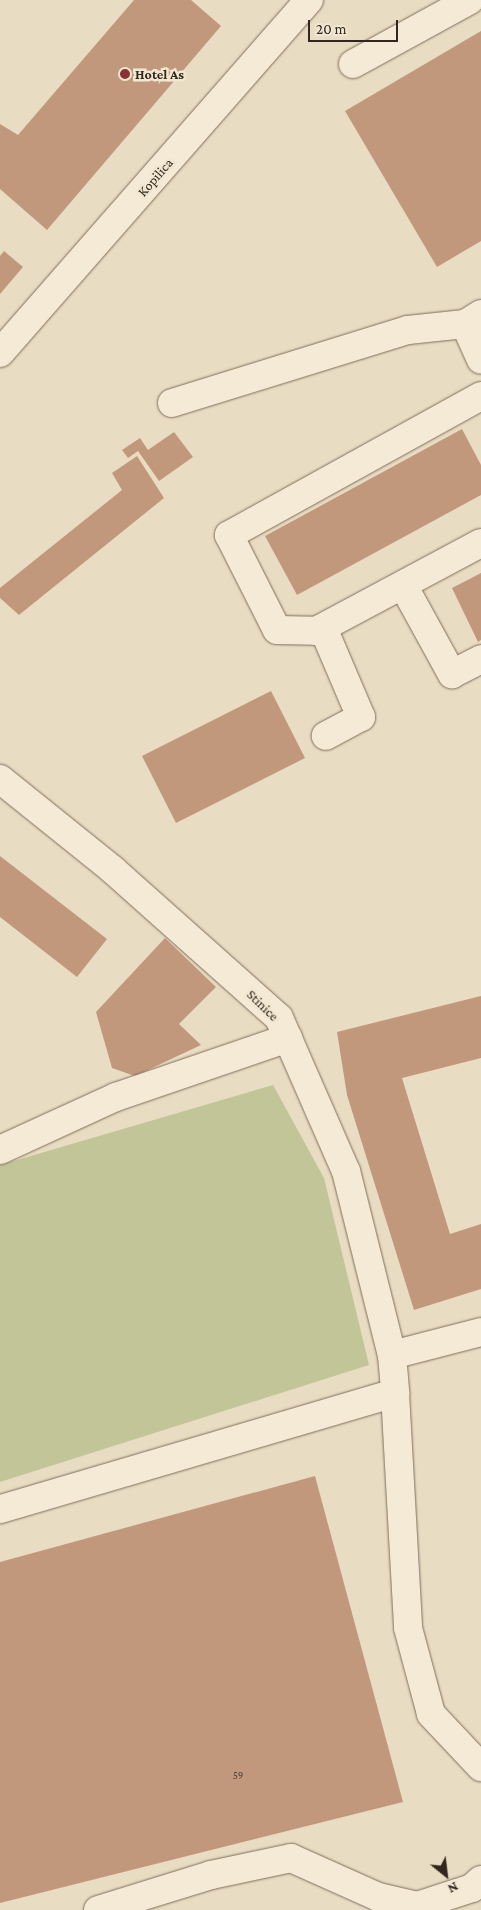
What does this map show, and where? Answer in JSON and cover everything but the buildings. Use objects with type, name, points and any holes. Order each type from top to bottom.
[{"type":"street","name":"Kopilica","points":[[0,354],[309,0]]},
{"type":"street","points":[[353,64],[470,0]]},
{"type":"street","points":[[172,403],[408,330],[473,319],[481,360]]},
{"type":"street","points":[[481,396],[229,535],[276,630],[322,628],[481,543]]},
{"type":"street","points":[[403,585],[452,674],[481,659]]},
{"type":"street","points":[[322,628],[361,717],[326,736]]},
{"type":"street","name":"Stinice","points":[[0,779],[112,870],[279,1018],[346,1171],[392,1355],[408,1628],[430,1714],[481,1767]]},
{"type":"street","points":[[0,1150],[116,1097],[288,1038]]},
{"type":"street","points":[[392,1355],[481,1332]]},
{"type":"street","points":[[0,1509],[395,1393]]},
{"type":"street","points":[[98,1910],[211,1875],[291,1858],[378,1897],[417,1906],[472,1888],[481,1880]]},
{"type":"green space","points":[[273,1085],[324,1178],[369,1365],[0,1482],[0,1165]]},
{"type":"place","name":"Hotel As","points":[[125,74]]}]
